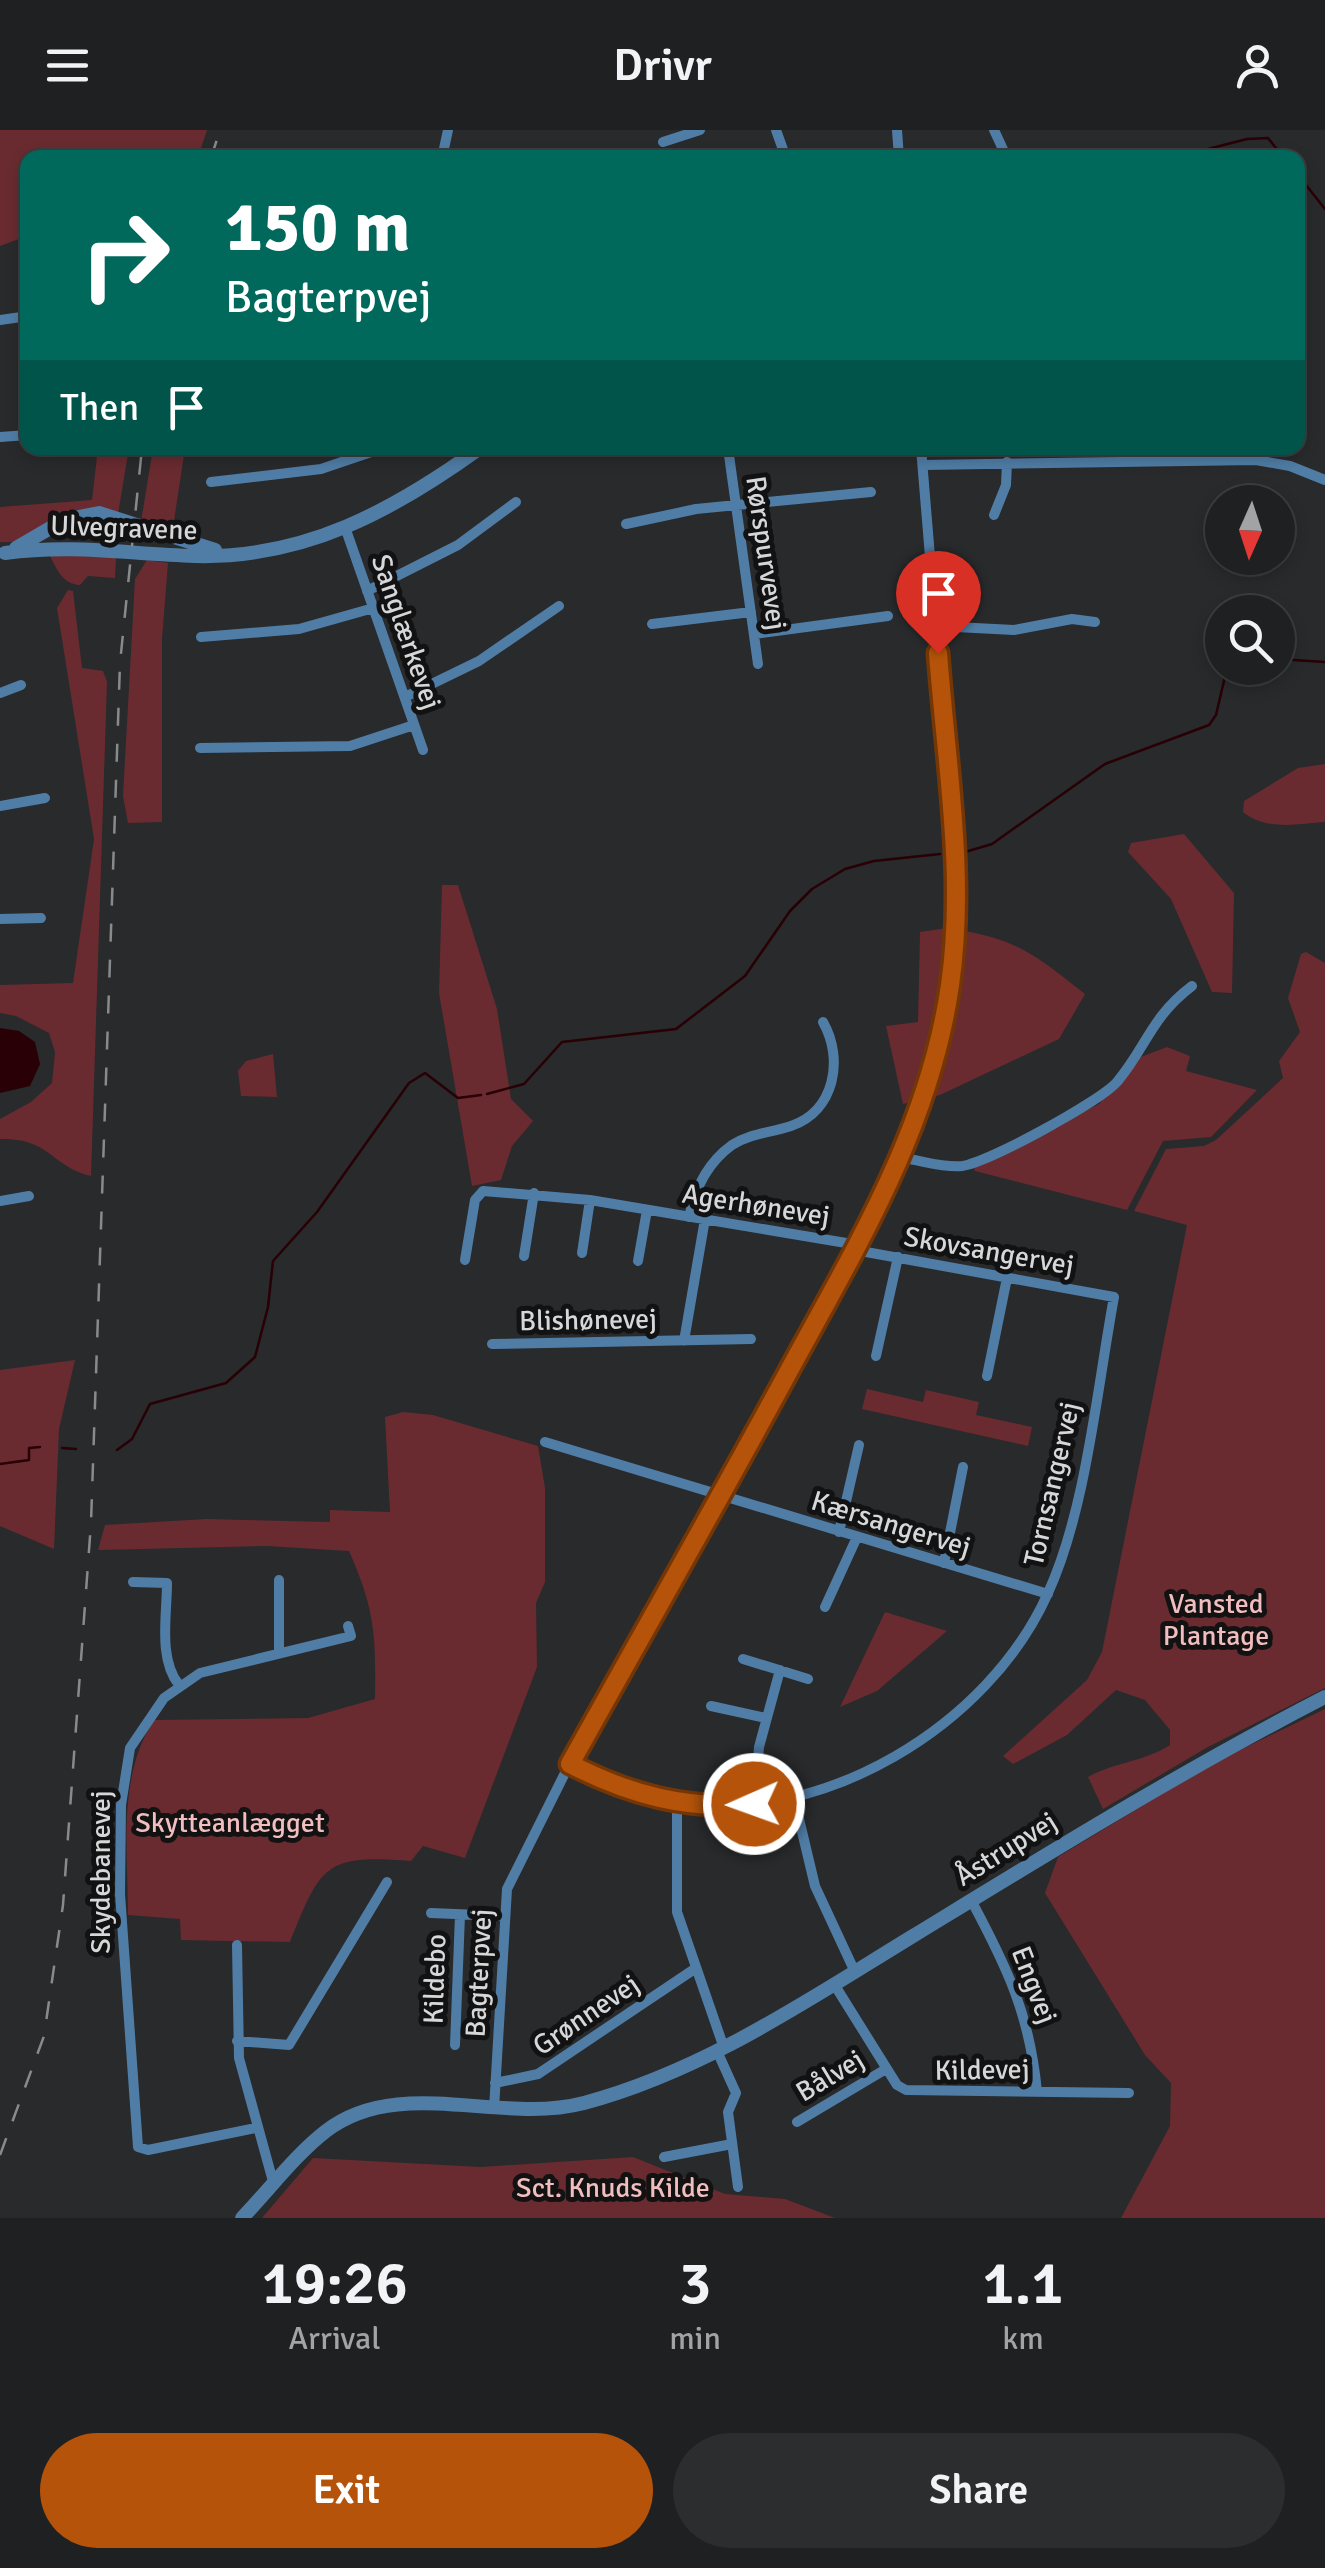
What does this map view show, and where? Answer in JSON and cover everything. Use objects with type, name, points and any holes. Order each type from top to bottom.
[{"type":"street","points":[[662,142],[700,130]]},
{"type":"street","points":[[211,482],[321,469],[362,455]]},
{"type":"street","name":"Ulvegravene","points":[[2,554],[66,546],[154,554],[276,550],[346,530],[428,485],[470,455]]},
{"type":"street","name":"Rørspurvevej","points":[[729,455],[758,664]]},
{"type":"street","name":"Bagterpvej","points":[[494,2110],[503,1916],[508,1889],[570,1764],[857,1247],[902,1158],[937,1058],[954,939],[952,827],[921,455]]},
{"type":"street","points":[[922,465],[1105,455]]},
{"type":"street","points":[[1145,455],[1199,464],[1270,462],[1325,480]]},
{"type":"street","points":[[1233,462],[1236,455]]},
{"type":"street","points":[[994,516],[1006,485],[1007,462]]},
{"type":"street","points":[[626,524],[736,504],[871,492]]},
{"type":"street","points":[[367,591],[458,545],[516,502]]},
{"type":"street","name":"Ulvegravene","points":[[2,554],[81,514],[108,516],[198,547],[240,554]]},
{"type":"street","name":"Sanglærkevej","points":[[346,530],[370,609],[423,750]]},
{"type":"street","points":[[404,697],[479,661],[559,606]]},
{"type":"street","points":[[200,637],[299,629],[370,609]]},
{"type":"street","points":[[652,624],[751,612]]},
{"type":"street","points":[[754,634],[888,616]]},
{"type":"street","points":[[936,626],[1014,630],[1072,619],[1095,622]]},
{"type":"street","points":[[0,693],[21,685]]},
{"type":"street","points":[[200,748],[350,746],[414,724]]},
{"type":"street","points":[[0,806],[45,798]]},
{"type":"street","points":[[0,918],[41,918]]},
{"type":"street","points":[[902,1158],[940,1165],[971,1163],[1099,1098],[1118,1081],[1165,1007],[1192,986]]},
{"type":"street","points":[[689,1217],[699,1184],[719,1156],[748,1136],[803,1120],[823,1101],[836,1062],[823,1022]]},
{"type":"street","points":[[524,1256],[534,1193]]},
{"type":"street","name":"Agerhønevej","points":[[465,1260],[478,1194],[534,1193],[590,1200],[857,1247]]},
{"type":"street","points":[[0,1201],[29,1196]]},
{"type":"street","points":[[582,1253],[590,1200]]},
{"type":"street","name":"Agerhønevej","points":[[638,1260],[647,1210]]},
{"type":"street","name":"Blishønevej","points":[[684,1340],[705,1219]]},
{"type":"street","name":"Skovsangervej","points":[[857,1247],[1114,1298]]},
{"type":"street","points":[[876,1356],[898,1258]]},
{"type":"street","points":[[987,1376],[1007,1278]]},
{"type":"street","name":"Tornsangervej","points":[[570,1764],[627,1791],[677,1803],[754,1804],[794,1798],[890,1756],[955,1715],[1008,1660],[1048,1594],[1074,1506],[1114,1298]]},
{"type":"street","name":"Blishønevej","points":[[492,1344],[751,1338]]},
{"type":"street","name":"Kærsangervej","points":[[546,1442],[1048,1594]]},
{"type":"street","points":[[839,1532],[860,1445]]},
{"type":"street","points":[[944,1564],[963,1466]]},
{"type":"street","points":[[825,1607],[856,1537]]},
{"type":"street","points":[[279,1580],[279,1652]]},
{"type":"street","points":[[133,1582],[167,1583],[166,1652],[172,1676],[179,1685]]},
{"type":"street","name":"Skydebanevej","points":[[256,2128],[148,2150],[138,2147],[122,1955],[122,1788],[139,1730],[179,1685],[222,1665],[351,1636],[348,1626]]},
{"type":"street","points":[[743,1659],[808,1679]]},
{"type":"street","points":[[754,1804],[766,1718],[780,1670]]},
{"type":"street","name":"Åstrupvej","points":[[242,2218],[324,2133],[364,2110],[403,2104],[550,2110],[642,2085],[721,2049],[1202,1761],[1325,1697]]},
{"type":"street","points":[[711,1706],[766,1718]]},
{"type":"street","points":[[794,1798],[815,1886],[854,1972]]},
{"type":"street","points":[[677,1803],[677,1912],[736,2094],[728,2112],[738,2187]]},
{"type":"street","points":[[237,2041],[289,2045],[387,1882]]},
{"type":"street","name":"Engvej","points":[[971,1900],[1014,1983],[1026,2017],[1036,2092]]},
{"type":"street","name":"Kildebo","points":[[430,1914],[503,1916]]},
{"type":"street","name":"Kildebo","points":[[455,2045],[460,1914]]},
{"type":"street","points":[[237,1944],[237,2041],[256,2128],[274,2185]]},
{"type":"street","name":"Grønnevej","points":[[495,2084],[538,2074],[696,1968]]},
{"type":"street","name":"Kildevej","points":[[834,1984],[896,2085],[920,2094],[1129,2093]]},
{"type":"street","name":"Bålvej","points":[[797,2122],[886,2068]]},
{"type":"street","points":[[664,2157],[732,2144]]},
{"type":"green space","points":[[0,130],[207,130],[200,150],[20,150],[20,239],[0,246]]},
{"type":"green space","points":[[97,455],[128,455],[118,514],[115,578],[88,576],[80,585],[74,584],[58,571],[50,556],[102,556],[110,513],[82,514],[28,538],[0,542],[0,507],[92,500]]},
{"type":"green space","points":[[152,455],[184,455],[172,534],[141,522]]},
{"type":"green space","points":[[147,560],[168,563],[162,639],[162,822],[128,823],[123,796],[135,579]]},
{"type":"green space","points":[[68,590],[73,591],[82,668],[103,671],[107,682],[91,1176],[30,1143],[0,1139],[0,1119],[31,1102],[52,1083],[55,1052],[49,1033],[16,1016],[0,1013],[0,985],[73,983],[94,839],[57,608]]},
{"type":"green space","points":[[1325,764],[1325,822],[1272,824],[1243,812],[1244,801],[1298,768]]},
{"type":"green space","points":[[1184,834],[1234,893],[1232,993],[1212,992],[1171,899],[1128,852],[1131,843]]},
{"type":"green space","points":[[442,885],[458,885],[497,1009],[511,1099],[533,1121],[512,1146],[501,1180],[472,1186],[439,993]]},
{"type":"green space","points":[[947,928],[1022,949],[1085,994],[1059,1039],[940,1095],[903,1104],[886,1026],[918,1022],[920,932]]},
{"type":"green space","name":"Vansted Plantage","points":[[1306,952],[1325,963],[1325,1688],[1206,1748],[1103,1809],[1088,1777],[1170,1745],[1170,1730],[1145,1700],[1116,1690],[1067,1735],[1013,1764],[1003,1756],[1087,1680],[1102,1652],[1187,1225],[1134,1211],[1166,1149],[1204,1146],[1216,1140],[1283,1078],[1279,1061],[1300,1032],[1288,998],[1301,954]]},
{"type":"green space","points":[[1167,1047],[1190,1056],[1186,1071],[1257,1090],[1211,1137],[1163,1141],[1127,1210],[975,1171],[973,1165],[1099,1104],[1138,1058]]},
{"type":"green space","points":[[273,1054],[277,1097],[241,1096],[238,1071],[246,1061]]},
{"type":"green space","points":[[75,1360],[59,1429],[54,1549],[0,1526],[0,1370]]},
{"type":"green space","points":[[867,1389],[923,1402],[926,1390],[979,1402],[976,1415],[1032,1427],[1028,1446],[862,1409]]},
{"type":"green space","name":"Skytteanlægget","points":[[403,1412],[433,1415],[538,1446],[545,1488],[545,1582],[536,1603],[537,1667],[465,1858],[423,1846],[411,1861],[343,1863],[319,1881],[290,1942],[181,1940],[180,1919],[128,1915],[126,1840],[130,1790],[134,1765],[154,1720],[308,1718],[375,1699],[374,1640],[369,1607],[349,1551],[267,1546],[98,1550],[105,1525],[206,1519],[330,1522],[330,1510],[390,1512],[385,1417]]},
{"type":"green space","points":[[885,1612],[947,1631],[877,1691],[840,1707]]},
{"type":"green space","points":[[1325,1709],[1325,2218],[1121,2218],[1170,2126],[1171,2083],[1145,2055],[1045,1893],[1058,1857],[1215,1762]]},
{"type":"green space","name":"Sct. Knuds Kilde","points":[[633,2157],[725,2194],[785,2199],[835,2218],[262,2218],[313,2158],[481,2167]]},
{"type":"shaded area","points":[[0,1028],[19,1031],[35,1042],[40,1064],[30,1086],[0,1093]]},
{"type":"waterway","points":[[1204,150],[1268,138],[1278,150]]},
{"type":"waterway","points":[[1305,184],[1325,209]]},
{"type":"waterway","points":[[1295,660],[1325,662]]},
{"type":"waterway","points":[[965,852],[992,844],[1105,764],[1209,725],[1216,715],[1223,685]]},
{"type":"waterway","points":[[487,1094],[524,1084],[562,1042],[676,1029],[745,976],[790,911],[812,889],[845,869],[874,861],[940,854]]},
{"type":"waterway","points":[[117,1450],[132,1439],[150,1404],[226,1383],[255,1357],[268,1307],[273,1261],[317,1212],[409,1083],[425,1073],[458,1098],[481,1095]]},
{"type":"waterway","points":[[0,1464],[29,1460],[29,1448],[40,1447]]},
{"type":"waterway","points":[[62,1448],[76,1449]]},
{"type":"railway","points":[[214,150],[220,130]]},
{"type":"railway","points":[[0,2155],[44,2036],[63,1905],[91,1523],[120,663],[141,455]]},
{"type":"route","points":[[754,1804],[703,1806],[652,1798],[627,1791],[570,1764],[858,1245],[919,1115],[937,1058],[951,984],[954,939],[955,877],[938,653]]}]
